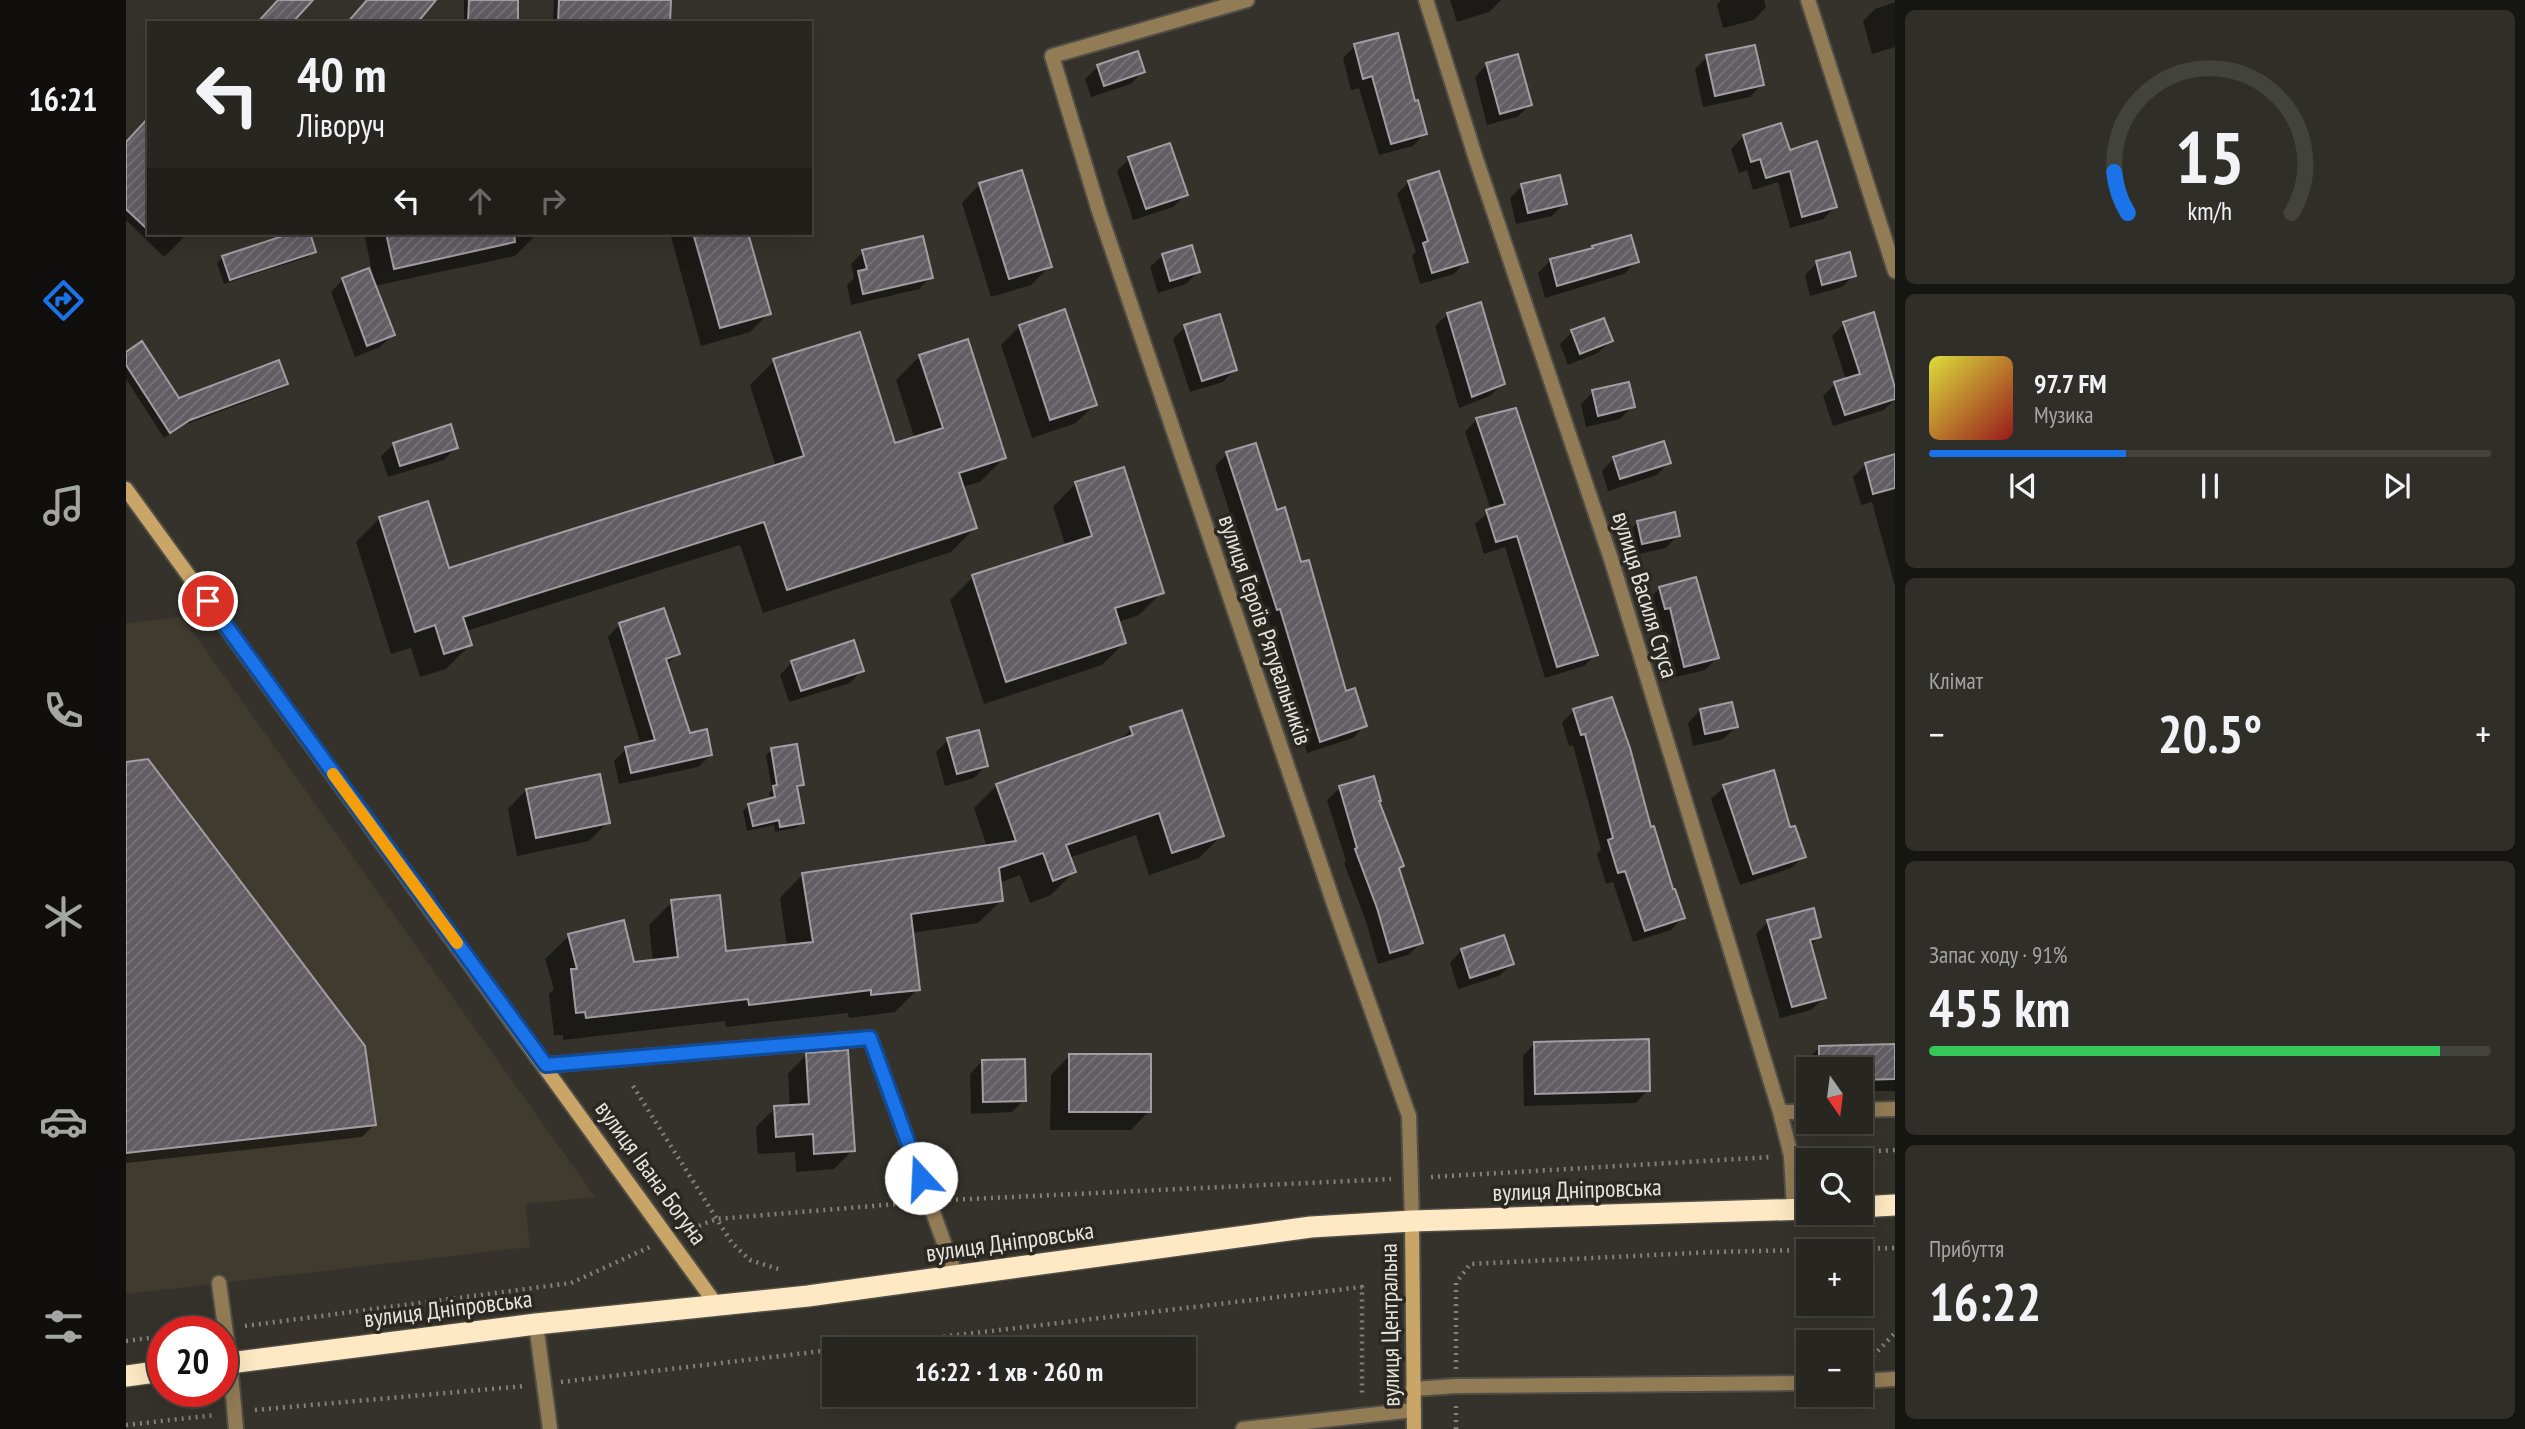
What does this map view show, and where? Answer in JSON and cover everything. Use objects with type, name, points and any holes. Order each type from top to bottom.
[{"type":"highway","points":[[1873,1206],[1895,1205]]},
{"type":"highway","name":"вулиця Дніпровська","points":[[238,1361],[536,1324],[718,1307],[1311,1227],[1412,1221],[1796,1209]]},
{"type":"highway","points":[[126,1376],[147,1373]]},
{"type":"street","name":"вулиця Героїв Рятувальників","points":[[1247,0],[1052,56],[1103,224],[1409,1116],[1412,1221]]},
{"type":"street","name":"вулиця Василя Стуса","points":[[1426,0],[1480,172],[1611,559],[1780,1112],[1796,1182]]},
{"type":"street","points":[[1808,0],[1895,271]]},
{"type":"street","name":"вулиця Івана Богуна","points":[[127,490],[546,1065],[718,1307]]},
{"type":"street","points":[[546,1065],[870,1038],[956,1276]]},
{"type":"street","points":[[1873,1110],[1895,1109]]},
{"type":"street","points":[[1780,1112],[1796,1112]]},
{"type":"street","name":"вулиця Центральна","points":[[1412,1221],[1414,1429]]},
{"type":"street","points":[[219,1283],[223,1316]]},
{"type":"street","points":[[536,1324],[550,1429]]},
{"type":"street","points":[[1873,1380],[1895,1379]]},
{"type":"street","points":[[1413,1389],[1456,1386],[1796,1382]]},
{"type":"street","points":[[234,1407],[236,1429]]},
{"type":"street","points":[[1243,1429],[1414,1410]]},
{"type":"path","points":[[633,1086],[732,1243],[750,1260],[778,1269]]},
{"type":"path","points":[[238,1327],[571,1283],[716,1219],[989,1196],[1411,1178],[1895,1150]]},
{"type":"path","points":[[1456,1429],[1456,1283],[1470,1264],[1714,1252],[1895,1248]]},
{"type":"path","points":[[126,1425],[235,1412],[544,1384],[1362,1287],[1363,1415]]},
{"type":"path","points":[[1873,1356],[1895,1333]]},
{"type":"path","points":[[126,1340],[147,1338]]},
{"type":"shaded area","points":[[182,617],[595,1197],[525,1204],[530,1247],[126,1294],[126,623]]},
{"type":"building","points":[[278,0],[313,0],[294,21],[259,21]]},
{"type":"building","points":[[367,0],[436,0],[419,21],[349,21]]},
{"type":"building","points":[[469,0],[518,0],[518,21],[468,21]]},
{"type":"building","points":[[559,0],[671,0],[670,21],[558,21]]},
{"type":"building","points":[[1398,33],[1415,101],[1418,100],[1427,134],[1391,144],[1372,76],[1363,79],[1354,44]]},
{"type":"building","points":[[1755,45],[1764,85],[1715,96],[1706,55]]},
{"type":"building","points":[[1138,51],[1145,72],[1104,86],[1097,65]]},
{"type":"building","points":[[1518,54],[1532,105],[1500,114],[1486,63]]},
{"type":"building","points":[[147,119],[147,229],[126,209],[126,142]]},
{"type":"building","points":[[1781,123],[1790,150],[1817,141],[1837,207],[1802,217],[1790,171],[1766,178],[1760,159],[1751,162],[1743,135]]},
{"type":"building","points":[[1170,143],[1188,195],[1146,209],[1128,157]]},
{"type":"building","points":[[1022,170],[1052,267],[1009,279],[979,183]]},
{"type":"building","points":[[1439,171],[1468,262],[1432,273],[1423,243],[1428,241],[1408,181]]},
{"type":"building","points":[[1560,175],[1567,204],[1528,213],[1521,184]]},
{"type":"building","points":[[286,235],[311,235],[316,252],[230,280],[222,256]]},
{"type":"building","points":[[386,235],[514,235],[515,242],[394,269]]},
{"type":"building","points":[[694,235],[749,235],[771,314],[720,328]]},
{"type":"building","points":[[1631,235],[1639,262],[1557,286],[1550,259]]},
{"type":"building","points":[[923,236],[933,278],[863,294],[858,271],[867,269],[862,250]]},
{"type":"building","points":[[1192,245],[1200,272],[1170,281],[1162,254]]},
{"type":"building","points":[[1850,252],[1856,276],[1822,285],[1816,261]]},
{"type":"building","points":[[369,268],[395,335],[367,346],[342,278]]},
{"type":"building","points":[[1481,302],[1505,384],[1472,397],[1447,313]]},
{"type":"building","points":[[1065,309],[1097,405],[1050,420],[1019,325]]},
{"type":"building","points":[[1874,312],[1895,388],[1895,399],[1845,415],[1834,382],[1860,374],[1843,322]]},
{"type":"building","points":[[1220,314],[1237,370],[1202,381],[1184,325]]},
{"type":"building","points":[[1604,318],[1613,341],[1580,354],[1571,330]]},
{"type":"building","points":[[860,332],[895,443],[943,428],[919,355],[968,339],[1006,458],[959,473],[977,528],[787,590],[764,522],[463,617],[472,645],[444,654],[435,625],[415,632],[379,517],[428,501],[449,568],[804,456],[773,359]]},
{"type":"building","points":[[142,341],[179,398],[279,360],[288,384],[190,420],[170,433],[126,365],[126,352]]},
{"type":"building","points":[[1629,382],[1635,407],[1598,416],[1592,390]]},
{"type":"building","points":[[1516,408],[1598,655],[1557,667],[1517,536],[1496,542],[1486,510],[1505,504],[1476,418]]},
{"type":"building","points":[[451,424],[458,448],[400,466],[393,443]]},
{"type":"building","points":[[1664,441],[1671,463],[1620,479],[1613,457]]},
{"type":"building","points":[[1256,443],[1277,510],[1285,507],[1301,562],[1309,560],[1346,691],[1355,688],[1367,726],[1320,742],[1280,609],[1277,610],[1226,452]]},
{"type":"building","points":[[1895,454],[1895,488],[1873,494],[1865,463]]},
{"type":"building","points":[[1124,467],[1164,593],[1115,608],[1126,643],[1006,682],[972,575],[1092,536],[1075,482]]},
{"type":"building","points":[[1675,512],[1680,536],[1642,544],[1637,521]]},
{"type":"building","points":[[1696,577],[1719,658],[1684,667],[1670,608],[1665,609],[1659,587]]},
{"type":"building","points":[[664,608],[680,654],[666,659],[690,733],[707,729],[712,755],[631,773],[625,747],[655,740],[619,623]]},
{"type":"building","points":[[854,640],[864,671],[801,691],[791,661]]},
{"type":"building","points":[[1612,697],[1630,748],[1651,827],[1654,826],[1673,889],[1685,918],[1645,931],[1625,871],[1618,873],[1608,840],[1613,838],[1585,734],[1581,735],[1573,709]]},
{"type":"building","points":[[1732,702],[1738,727],[1705,734],[1700,709]]},
{"type":"building","points":[[1182,710],[1224,836],[1172,853],[1159,813],[1066,845],[1076,872],[1053,881],[1043,853],[999,868],[1003,901],[911,914],[920,990],[871,995],[871,990],[749,1005],[748,999],[586,1018],[585,1012],[576,1013],[571,969],[577,969],[568,934],[624,920],[634,962],[678,957],[671,900],[720,895],[726,951],[813,942],[802,873],[1016,841],[996,784],[1133,735],[1130,727]]},
{"type":"building","points":[[979,730],[988,766],[957,774],[947,738]]},
{"type":"building","points":[[797,744],[804,785],[797,786],[804,823],[780,827],[779,820],[753,826],[748,804],[775,797],[773,786],[777,785],[771,748]]},
{"type":"building","points":[[148,759],[365,1046],[376,1125],[126,1153],[126,762]]},
{"type":"building","points":[[1774,770],[1790,827],[1795,826],[1806,857],[1753,874],[1723,785]]},
{"type":"building","points":[[600,774],[610,823],[536,838],[526,789]]},
{"type":"building","points":[[1374,776],[1379,801],[1404,866],[1399,868],[1423,943],[1390,953],[1355,849],[1357,848],[1339,786]]},
{"type":"building","points":[[1814,908],[1821,937],[1810,940],[1826,998],[1792,1007],[1767,920]]},
{"type":"building","points":[[1504,935],[1514,964],[1470,978],[1461,949]]},
{"type":"building","points":[[1649,1039],[1650,1091],[1535,1094],[1534,1042]]},
{"type":"building","points":[[1895,1044],[1895,1079],[1873,1080],[1873,1057],[1819,1057],[1819,1046]]},
{"type":"building","points":[[848,1050],[855,1151],[814,1154],[813,1134],[776,1137],[774,1106],[809,1104],[806,1053]]},
{"type":"building","points":[[1069,1054],[1151,1054],[1151,1112],[1069,1112]]},
{"type":"building","points":[[1025,1059],[1026,1101],[983,1102],[982,1060]]},
{"type":"slow traffic","points":[[333,774],[457,943]]},
{"type":"route","points":[[208,601],[546,1065],[870,1038],[921,1178]]}]
